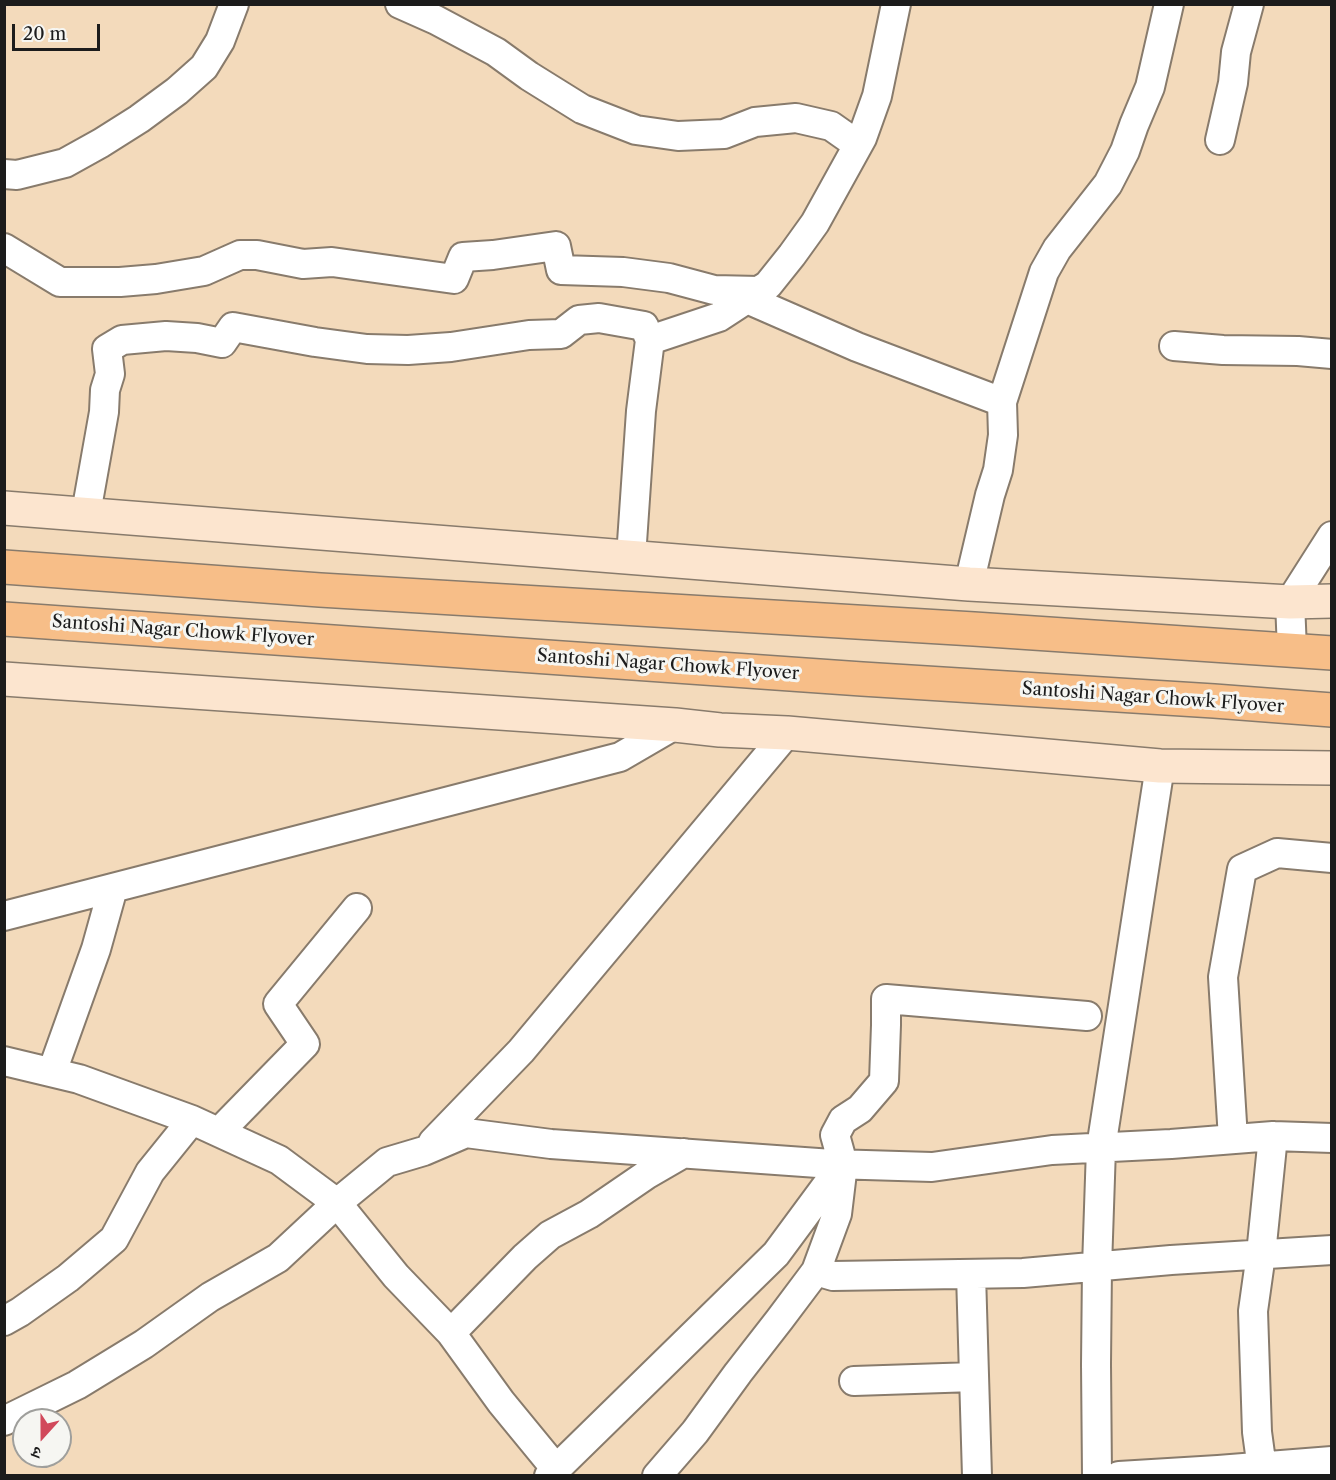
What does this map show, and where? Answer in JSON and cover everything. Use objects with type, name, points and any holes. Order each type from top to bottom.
[{"type":"highway","points":[[4,567],[320,590],[962,628],[1332,653]]},
{"type":"highway","name":"Santoshi Nagar Chowk Flyover","points":[[4,619],[1332,710]]},
{"type":"street","points":[[4,174],[17,175],[65,163],[139,119],[177,91],[204,67],[220,41],[234,4]]},
{"type":"street","points":[[400,4],[496,52],[582,109],[636,130],[678,136],[724,134],[755,122],[796,118],[831,126],[858,145]]},
{"type":"street","points":[[650,340],[718,317],[768,285],[792,255],[815,223],[862,138],[877,96],[896,4]]},
{"type":"street","points":[[969,584],[998,470],[1003,435],[1002,402],[1044,272],[1057,249],[1108,184],[1125,151],[1150,87],[1169,4]]},
{"type":"street","points":[[1220,140],[1233,83],[1236,52],[1249,4]]},
{"type":"street","points":[[4,248],[60,282],[120,282],[204,271],[240,255],[257,255],[303,264],[332,262],[454,279],[463,256],[493,255],[556,246],[561,270],[623,272],[669,278],[714,290],[753,295],[857,347],[1002,402]]},
{"type":"street","points":[[86,513],[104,412],[105,390],[110,374],[107,349],[122,340],[166,336],[197,338],[222,343],[233,327],[367,349],[408,350],[529,335],[561,334],[579,320],[599,318],[645,326],[650,340],[641,411],[631,557]]},
{"type":"street","points":[[1174,346],[1332,354]]},
{"type":"street","points":[[4,508],[969,584],[1290,602],[1332,601]]},
{"type":"street","points":[[1292,650],[1290,602],[1332,536]]},
{"type":"street","points":[[4,679],[675,725],[1160,766],[1332,768]]},
{"type":"street","points":[[4,916],[620,757],[675,725]]},
{"type":"street","points":[[424,1151],[521,1052],[787,734]]},
{"type":"street","points":[[1097,1476],[1096,1267],[1101,1148],[1160,766]]},
{"type":"street","points":[[1233,1139],[1223,977],[1242,868],[1277,853],[1332,858]]},
{"type":"street","points":[[52,1072],[96,949],[113,888]]},
{"type":"street","points":[[219,1132],[305,1044],[279,1004],[357,908]]},
{"type":"street","points":[[657,1476],[695,1432],[816,1270],[837,1214],[843,1164],[835,1135],[843,1120],[860,1109],[884,1081],[886,999],[1087,1016]]},
{"type":"street","points":[[4,1061],[79,1079],[192,1119],[279,1160],[337,1203],[396,1276],[451,1333],[552,1472],[776,1254],[843,1164]]},
{"type":"street","points":[[4,1321],[68,1278],[114,1239],[150,1172],[192,1119]]},
{"type":"street","points":[[4,1421],[77,1385],[144,1344],[210,1297],[278,1258],[337,1203],[387,1162],[424,1151],[466,1133],[551,1144],[843,1164],[932,1167],[1052,1150],[1273,1136],[1332,1138]]},
{"type":"street","points":[[1263,1471],[1257,1432],[1253,1311],[1273,1136]]},
{"type":"street","points":[[451,1333],[525,1257],[550,1235],[589,1214],[646,1175],[684,1153]]},
{"type":"street","points":[[816,1270],[833,1276],[1023,1273],[1332,1250]]},
{"type":"street","points":[[971,1274],[977,1476]]},
{"type":"street","points":[[854,1381],[974,1377]]},
{"type":"street","points":[[1119,1476],[1263,1471],[1332,1461]]}]
